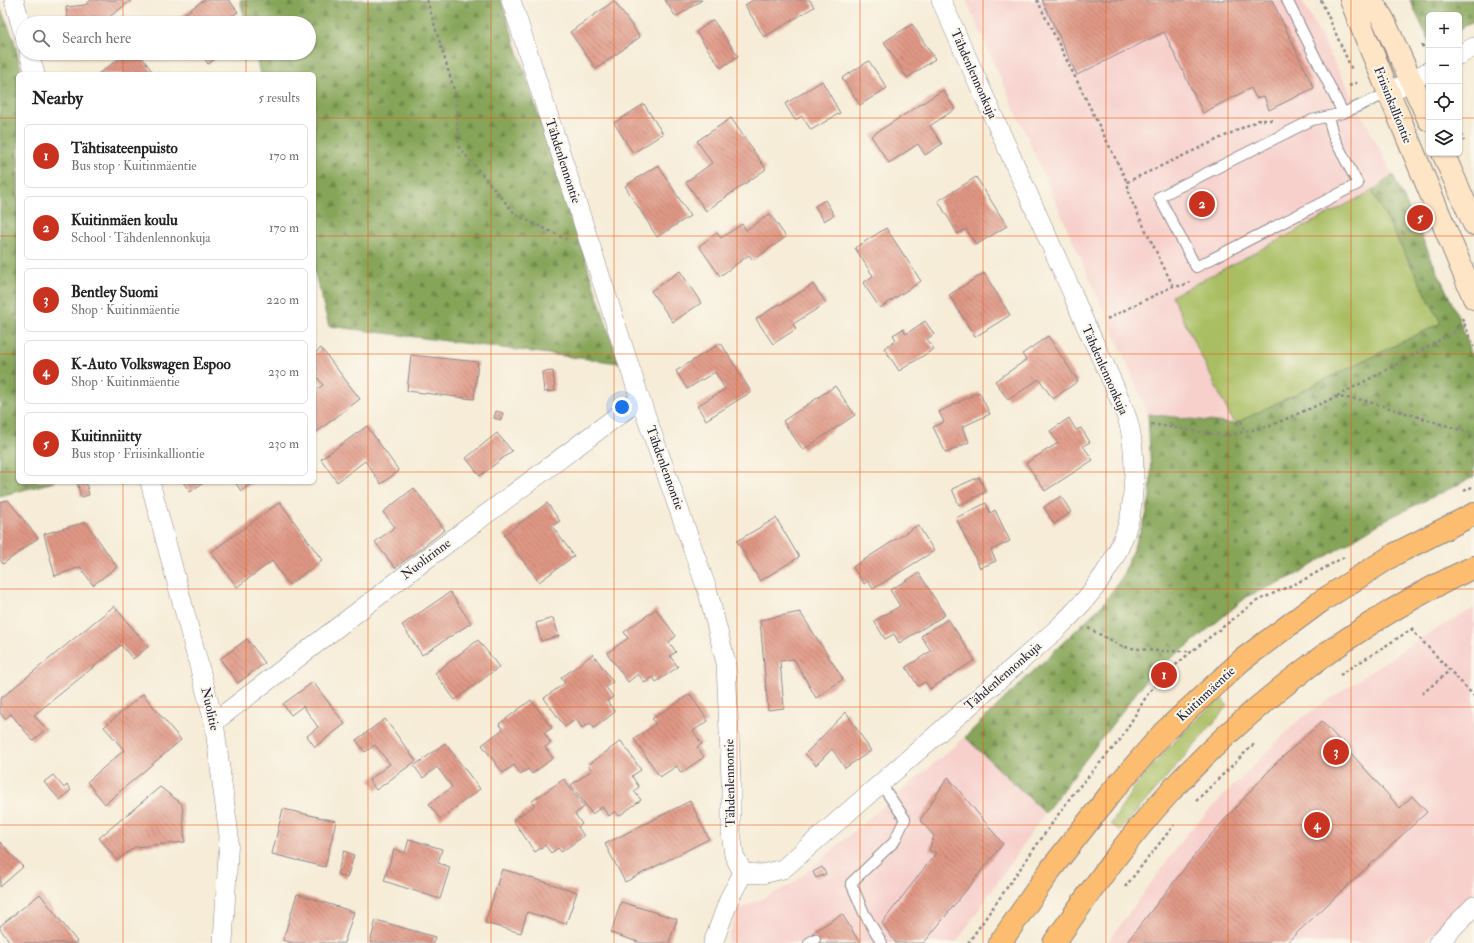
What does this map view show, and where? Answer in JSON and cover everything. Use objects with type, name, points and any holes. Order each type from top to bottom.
[{"type":"main road","name":"Friisinkalliontie","points":[[1351,0],[1388,93],[1474,298]]},
{"type":"main road","name":"Friisinkalliontie","points":[[1371,0],[1420,76],[1426,105]]},
{"type":"main road","points":[[1444,156],[1474,224]]},
{"type":"main road","name":"Kuitinmäentie","points":[[1000,943],[1051,869],[1111,793],[1164,732],[1242,660],[1320,602],[1395,554],[1474,514]]},
{"type":"main road","points":[[1054,943],[1105,872],[1168,795],[1226,734],[1300,673],[1362,628],[1441,582],[1474,567]]},
{"type":"street","points":[[14,0],[18,16]]},
{"type":"street","name":"Tähdenlennontie","points":[[511,0],[640,399],[708,592],[726,663],[731,779],[731,832],[734,855],[743,873]]},
{"type":"street","name":"Tähdenlennonkuja","points":[[743,873],[762,874],[783,868],[881,784],[1072,615],[1102,577],[1118,552],[1129,520],[1134,489],[1134,457],[1128,422],[1117,393],[941,0]]},
{"type":"street","points":[[1462,53],[1474,47]]},
{"type":"street","points":[[31,60],[34,72]]},
{"type":"street","points":[[1388,93],[1420,76]]},
{"type":"street","name":"Nuolirinne","points":[[214,722],[433,554],[640,399]]},
{"type":"street","name":"Nuolitie","points":[[151,484],[214,722],[229,836],[222,943]]},
{"type":"street","points":[[713,943],[730,897],[743,873]]},
{"type":"street","points":[[1438,943],[1474,906]]},
{"type":"lane","points":[[1287,0],[1343,113]]},
{"type":"lane","points":[[1328,116],[1334,138],[1358,184],[1196,267],[1159,197],[1312,120],[1328,116],[1343,113],[1388,93]]},
{"type":"lane","points":[[881,784],[905,819],[894,842],[851,883],[864,913],[882,943]]},
{"type":"path","points":[[427,0],[455,93],[459,147],[516,215],[562,238],[591,247]]},
{"type":"path","points":[[1036,0],[1127,182]]},
{"type":"path","points":[[1421,46],[1426,47]]},
{"type":"path","points":[[1128,422],[1146,423],[1226,436],[1270,426],[1336,396],[1392,367],[1465,326]]},
{"type":"path","points":[[1336,396],[1363,400],[1474,434]]},
{"type":"path","points":[[1241,421],[1244,432]]},
{"type":"path","points":[[1072,615],[1081,624],[1123,647],[1157,651],[1192,651]]},
{"type":"path","points":[[1339,676],[1410,629],[1417,626]]},
{"type":"path","points":[[1410,629],[1474,696]]},
{"type":"path","points":[[1422,694],[1449,670]]},
{"type":"path","points":[[1193,804],[1260,738]]},
{"type":"path","points":[[1124,888],[1177,821]]},
{"type":"shaded area","points":[[966,0],[1302,0],[1393,175],[1372,191],[1172,296],[1234,424],[1148,414],[1117,340]]},
{"type":"shaded area","points":[[1474,608],[1474,892],[1423,943],[1107,943],[1189,831],[1300,719],[1419,639]]},
{"type":"shaded area","points":[[965,737],[1045,813],[956,943],[727,943],[738,910],[791,885]]},
{"type":"green space","points":[[240,0],[501,0],[619,363],[329,326],[316,277],[316,72],[260,72],[257,60],[316,60],[316,16],[244,16]]},
{"type":"green space","points":[[1410,0],[1474,0],[1474,22],[1462,28],[1462,12],[1426,12],[1426,35]]},
{"type":"green space","points":[[0,7],[14,40],[16,60],[19,60],[22,72],[16,72],[16,484],[46,484],[0,496]]},
{"type":"green space","points":[[1393,175],[1458,316],[1474,360],[1474,477],[1387,519],[1296,575],[1248,596],[1189,645],[1152,672],[1045,813],[965,737],[1103,604],[1122,577],[1146,516],[1150,497],[1151,475],[1148,414],[1234,424],[1441,323],[1372,191]]},
{"type":"green space","points":[[1372,191],[1441,323],[1234,424],[1172,296]]},
{"type":"green space","points":[[1220,697],[1228,706],[1120,831],[1111,824],[1131,792],[1148,771],[1170,746]]},
{"type":"building","points":[[91,0],[132,0],[110,16],[67,16],[66,7],[85,5]]},
{"type":"building","points":[[204,0],[229,0],[238,12],[232,16],[181,16]]},
{"type":"building","points":[[665,0],[702,0],[676,17]]},
{"type":"building","points":[[753,0],[810,0],[814,7],[764,37],[745,5]]},
{"type":"building","points":[[1042,0],[1272,0],[1314,88],[1269,110],[1264,96],[1256,98],[1251,88],[1203,113],[1164,32],[1077,75]]},
{"type":"building","points":[[614,1],[640,37],[596,69],[570,32]]},
{"type":"building","points":[[713,20],[738,56],[721,68],[696,32]]},
{"type":"building","points":[[912,24],[935,59],[907,78],[884,42]]},
{"type":"building","points":[[117,60],[144,60],[153,72],[101,72]]},
{"type":"building","points":[[205,60],[214,60],[208,64]]},
{"type":"building","points":[[869,61],[887,88],[860,105],[842,78]]},
{"type":"building","points":[[822,81],[840,113],[811,130],[802,116],[795,120],[785,104]]},
{"type":"building","points":[[943,90],[955,109],[930,126],[942,144],[925,155],[918,144],[889,163],[871,136]]},
{"type":"building","points":[[644,104],[663,134],[633,153],[614,123]]},
{"type":"building","points":[[731,118],[766,169],[706,211],[686,182],[712,163],[697,141]]},
{"type":"building","points":[[658,165],[690,216],[657,237],[625,186]]},
{"type":"building","points":[[976,177],[1007,226],[976,245],[966,229],[958,234],[938,201]]},
{"type":"building","points":[[825,200],[834,215],[824,221],[815,206]]},
{"type":"building","points":[[770,214],[786,237],[753,260],[749,255],[720,276],[699,246],[717,233],[721,238],[742,224],[746,230]]},
{"type":"building","points":[[886,228],[921,281],[880,308],[863,283],[873,276],[855,248]]},
{"type":"building","points":[[680,271],[701,303],[673,322],[651,291]]},
{"type":"building","points":[[984,273],[1010,315],[975,337],[949,295]]},
{"type":"building","points":[[813,284],[826,303],[793,324],[796,329],[773,344],[756,319]]},
{"type":"building","points":[[925,321],[934,334],[927,339],[934,349],[899,371],[884,348],[896,340],[893,335],[903,329],[906,334]]},
{"type":"building","points":[[1048,336],[1078,381],[1053,399],[1039,379],[1008,400],[995,381],[1026,360],[1022,354]]},
{"type":"building","points":[[721,343],[751,392],[706,420],[697,406],[725,389],[715,372],[687,389],[676,371]]},
{"type":"building","points":[[321,348],[360,399],[316,432],[316,390],[323,385],[316,376],[316,352]]},
{"type":"building","points":[[411,355],[478,362],[474,399],[407,391]]},
{"type":"building","points":[[553,371],[555,391],[544,392],[542,372]]},
{"type":"building","points":[[835,386],[855,415],[803,450],[783,421]]},
{"type":"building","points":[[979,392],[990,414],[962,427],[969,442],[946,453],[933,427],[944,422],[939,412]]},
{"type":"building","points":[[496,411],[503,413],[501,420],[494,418]]},
{"type":"building","points":[[1069,418],[1076,430],[1081,428],[1090,442],[1083,446],[1093,460],[1045,491],[1026,463],[1058,443],[1050,431]]},
{"type":"building","points":[[367,426],[399,471],[381,484],[365,461],[337,482],[321,459]]},
{"type":"building","points":[[497,433],[512,451],[480,476],[466,458]]},
{"type":"building","points":[[979,477],[986,492],[959,505],[952,489]]},
{"type":"building","points":[[78,484],[86,484],[89,495],[81,497]]},
{"type":"building","points":[[184,484],[201,484],[190,492]]},
{"type":"building","points":[[236,484],[251,484],[241,491]]},
{"type":"building","points":[[414,488],[445,530],[395,568],[375,542],[395,527],[383,512]]},
{"type":"building","points":[[1061,496],[1071,512],[1054,524],[1044,507]]},
{"type":"building","points":[[8,500],[38,538],[3,564],[0,560],[0,502]]},
{"type":"building","points":[[280,502],[322,560],[289,585],[272,561],[237,587],[211,552]]},
{"type":"building","points":[[547,503],[560,521],[552,526],[574,556],[539,582],[504,535]]},
{"type":"building","points":[[986,503],[990,513],[995,510],[1010,541],[991,550],[996,561],[980,568],[956,518]]},
{"type":"building","points":[[776,518],[799,557],[760,581],[737,541]]},
{"type":"building","points":[[86,522],[117,567],[93,585],[80,567],[55,576],[44,534]]},
{"type":"building","points":[[918,525],[934,551],[873,589],[868,581],[864,584],[853,567]]},
{"type":"building","points":[[919,573],[945,615],[899,643],[894,634],[885,639],[874,621],[900,606],[890,590]]},
{"type":"building","points":[[450,592],[471,623],[422,655],[402,625]]},
{"type":"building","points":[[114,606],[148,647],[133,659],[121,645],[34,715],[46,729],[33,741],[11,714],[5,719],[0,713],[0,699]]},
{"type":"building","points":[[656,609],[676,636],[669,642],[676,652],[670,656],[678,667],[656,682],[653,677],[645,683],[638,674],[628,682],[607,653],[628,638],[624,632]]},
{"type":"building","points":[[800,612],[843,679],[816,698],[794,659],[780,661],[784,708],[768,710],[760,620]]},
{"type":"building","points":[[553,618],[559,636],[541,641],[536,623]]},
{"type":"building","points":[[948,619],[975,660],[930,689],[925,682],[918,686],[906,667],[931,651],[921,636]]},
{"type":"building","points":[[247,639],[265,663],[238,683],[220,659]]},
{"type":"building","points":[[478,640],[499,667],[455,700],[435,673]]},
{"type":"building","points":[[593,654],[613,682],[606,687],[613,697],[607,701],[615,712],[594,728],[590,723],[582,728],[576,719],[565,727],[544,698],[565,683],[561,678]]},
{"type":"building","points":[[313,682],[345,724],[315,747],[307,736],[318,727],[303,706],[291,715],[283,704]]},
{"type":"building","points":[[143,694],[181,740],[105,804],[87,782],[124,750],[104,727]]},
{"type":"building","points":[[690,694],[708,721],[693,731],[702,744],[697,747],[704,757],[681,773],[677,766],[660,777],[634,739],[656,724],[652,719]]},
{"type":"building","points":[[531,700],[552,728],[544,733],[551,743],[545,747],[553,758],[532,774],[528,769],[520,774],[514,765],[503,773],[482,745],[503,729],[499,724]]},
{"type":"building","points":[[846,712],[871,751],[845,768],[832,749],[816,765],[805,754]]},
{"type":"building","points":[[385,719],[416,761],[376,790],[369,780],[390,764],[375,745],[365,752],[356,740]]},
{"type":"building","points":[[1322,721],[1400,808],[1412,796],[1427,812],[1286,943],[1126,943],[1209,837],[1274,765]]},
{"type":"building","points":[[621,741],[641,770],[632,776],[639,787],[634,791],[641,800],[619,816],[615,811],[609,816],[602,807],[592,814],[571,785],[592,770],[588,765]]},
{"type":"building","points":[[445,743],[480,789],[440,819],[429,804],[452,787],[437,767],[423,778],[414,766]]},
{"type":"building","points":[[53,775],[64,788],[67,785],[71,790],[60,800],[44,782]]},
{"type":"building","points":[[948,777],[1003,844],[924,943],[896,943],[882,923],[936,853],[929,850],[934,836],[920,820]]},
{"type":"building","points":[[564,779],[584,807],[575,814],[582,824],[578,827],[584,836],[561,852],[558,848],[551,853],[545,845],[535,852],[513,820],[534,806],[532,801]]},
{"type":"building","points":[[160,787],[182,804],[185,842],[135,847],[117,860],[99,838]]},
{"type":"building","points":[[690,801],[709,839],[625,882],[605,844]]},
{"type":"building","points":[[283,809],[336,821],[325,867],[272,854]]},
{"type":"building","points":[[409,839],[442,849],[438,863],[450,867],[440,899],[384,881],[394,849],[405,853]]},
{"type":"building","points":[[0,842],[23,867],[0,887]]},
{"type":"building","points":[[344,851],[354,855],[347,878],[337,874]]},
{"type":"building","points":[[822,867],[826,874],[816,878],[813,872]]},
{"type":"building","points":[[502,869],[577,892],[566,924],[527,912],[521,933],[485,923]]},
{"type":"building","points":[[40,894],[78,943],[11,943],[0,929],[0,926]]},
{"type":"building","points":[[297,894],[354,912],[344,943],[293,943],[283,940]]},
{"type":"building","points":[[621,902],[677,919],[669,943],[641,943],[611,933]]},
{"type":"building","points":[[842,914],[860,943],[817,943],[812,933]]},
{"type":"building","points":[[376,920],[435,937],[433,943],[370,943]]},
{"type":"place","name":"Kuitinmäen koulu","points":[[1202,204]]},
{"type":"place","name":"Kuitinniitty","points":[[1420,218]]},
{"type":"place","name":"Tähtisateenpuisto","points":[[1164,675]]},
{"type":"place","name":"Bentley Suomi","points":[[1336,752]]},
{"type":"place","name":"K-Auto Volkswagen Espoo","points":[[1317,825]]}]
